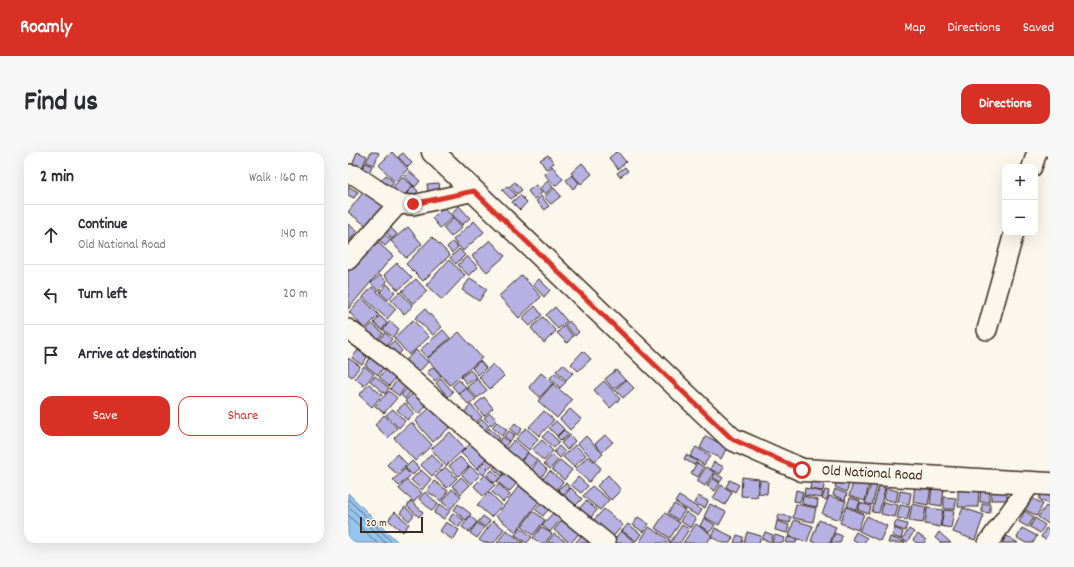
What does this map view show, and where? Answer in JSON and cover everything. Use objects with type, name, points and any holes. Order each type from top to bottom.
[{"type":"main road","name":"Old National Road","points":[[432,152],[732,439],[802,470],[1040,484]]},
{"type":"street","points":[[1033,164],[1037,152]]},
{"type":"street","points":[[348,174],[354,175],[398,204],[413,204],[474,191]]},
{"type":"street","points":[[348,260],[398,204]]},
{"type":"street","points":[[987,330],[1013,236]]},
{"type":"street","points":[[348,328],[387,358],[505,461],[606,543]]},
{"type":"street","points":[[988,543],[1040,484]]},
{"type":"water","points":[[348,493],[380,525],[399,543],[348,543]]},
{"type":"building","points":[[357,152],[367,156],[361,170],[352,166]]},
{"type":"building","points":[[371,152],[379,153],[374,165],[366,162]]},
{"type":"building","points":[[392,152],[408,169],[395,182],[379,165]]},
{"type":"building","points":[[618,152],[626,162],[618,169],[609,158]]},
{"type":"building","points":[[403,153],[412,163],[408,167],[398,157]]},
{"type":"building","points":[[548,155],[554,163],[546,169],[540,160]]},
{"type":"building","points":[[365,163],[372,166],[369,173],[362,170]]},
{"type":"building","points":[[582,163],[592,174],[581,184],[571,173]]},
{"type":"building","points":[[552,166],[563,179],[555,186],[544,174]]},
{"type":"building","points":[[625,167],[628,171],[620,177],[617,173]]},
{"type":"building","points":[[409,171],[420,181],[415,187],[404,176]]},
{"type":"building","points":[[386,175],[394,183],[387,190],[379,182]]},
{"type":"building","points":[[572,175],[579,183],[573,189],[566,180]]},
{"type":"building","points":[[402,177],[413,186],[401,198],[391,189]]},
{"type":"building","points":[[548,181],[553,187],[545,194],[540,188]]},
{"type":"building","points":[[515,182],[522,190],[517,194],[510,186]]},
{"type":"building","points":[[439,183],[440,190],[428,191],[427,184]]},
{"type":"building","points":[[536,185],[542,193],[534,199],[528,191]]},
{"type":"building","points":[[348,186],[358,192],[354,198],[348,195]]},
{"type":"building","points":[[413,186],[418,191],[412,198],[407,193]]},
{"type":"building","points":[[507,186],[516,195],[511,199],[502,190]]},
{"type":"building","points":[[554,188],[561,196],[551,204],[544,197]]},
{"type":"building","points":[[365,190],[384,205],[368,227],[348,212]]},
{"type":"building","points":[[520,195],[527,202],[520,210],[512,202]]},
{"type":"building","points":[[541,196],[549,206],[545,210],[536,201]]},
{"type":"building","points":[[459,206],[470,218],[462,225],[451,213]]},
{"type":"building","points":[[444,208],[453,217],[440,228],[432,218]]},
{"type":"building","points":[[454,218],[462,227],[451,237],[443,228]]},
{"type":"building","points":[[474,221],[484,232],[463,251],[453,240]]},
{"type":"building","points":[[348,224],[357,231],[348,243]]},
{"type":"building","points":[[408,227],[422,244],[406,258],[391,241]]},
{"type":"building","points":[[391,228],[397,234],[392,239],[386,232]]},
{"type":"building","points":[[363,229],[393,256],[348,309],[348,247]]},
{"type":"building","points":[[384,234],[391,240],[385,246],[378,239]]},
{"type":"building","points":[[432,237],[450,255],[423,281],[406,264]]},
{"type":"building","points":[[490,240],[505,256],[487,272],[472,256]]},
{"type":"building","points":[[452,242],[458,247],[452,253],[447,247]]},
{"type":"building","points":[[459,249],[465,255],[456,264],[450,258]]},
{"type":"building","points":[[467,256],[478,267],[469,276],[458,265]]},
{"type":"building","points":[[449,260],[465,275],[442,300],[426,285]]},
{"type":"building","points":[[397,263],[412,278],[398,290],[384,275]]},
{"type":"building","points":[[380,275],[387,282],[378,291],[371,283]]},
{"type":"building","points":[[522,275],[541,297],[519,318],[499,296]]},
{"type":"building","points":[[470,278],[487,289],[479,301],[462,290]]},
{"type":"building","points":[[416,279],[427,291],[413,304],[402,291]]},
{"type":"building","points":[[539,279],[550,290],[544,297],[533,285]]},
{"type":"building","points":[[387,284],[395,292],[388,300],[380,292]]},
{"type":"building","points":[[372,287],[396,309],[387,319],[363,297]]},
{"type":"building","points":[[400,292],[413,306],[404,314],[391,300]]},
{"type":"building","points":[[362,298],[379,315],[365,329],[349,312]]},
{"type":"building","points":[[535,306],[542,315],[530,326],[522,318]]},
{"type":"building","points":[[555,307],[567,321],[558,329],[546,315]]},
{"type":"building","points":[[425,309],[442,327],[433,335],[415,318]]},
{"type":"building","points":[[380,316],[387,323],[382,330],[374,323]]},
{"type":"building","points":[[543,317],[556,331],[544,343],[531,328]]},
{"type":"building","points":[[413,320],[429,337],[409,355],[394,338]]},
{"type":"building","points":[[390,321],[399,329],[393,337],[383,330]]},
{"type":"building","points":[[569,321],[579,332],[575,336],[565,325]]},
{"type":"building","points":[[372,324],[383,333],[377,340],[366,330]]},
{"type":"building","points":[[564,326],[573,336],[567,343],[557,333]]},
{"type":"building","points":[[443,330],[450,338],[427,358],[420,350]]},
{"type":"building","points":[[459,332],[482,358],[450,385],[427,359]]},
{"type":"building","points":[[385,333],[392,339],[386,346],[379,340]]},
{"type":"building","points":[[394,341],[402,351],[396,357],[388,346]]},
{"type":"building","points":[[358,350],[367,357],[362,365],[352,358]]},
{"type":"building","points":[[416,350],[428,362],[417,374],[405,361]]},
{"type":"building","points":[[583,351],[591,359],[578,371],[571,364]]},
{"type":"building","points":[[374,353],[387,363],[378,375],[365,365]]},
{"type":"building","points":[[348,358],[360,366],[352,377],[348,374]]},
{"type":"building","points":[[480,361],[486,368],[478,375],[472,368]]},
{"type":"building","points":[[493,364],[504,376],[490,389],[479,377]]},
{"type":"building","points":[[563,364],[573,373],[566,380],[556,371]]},
{"type":"building","points":[[364,366],[374,374],[364,386],[355,378]]},
{"type":"building","points":[[388,367],[398,375],[389,386],[379,377]]},
{"type":"building","points":[[434,367],[441,376],[435,381],[427,372]]},
{"type":"building","points":[[470,370],[477,377],[467,384],[461,377]]},
{"type":"building","points":[[616,370],[625,380],[613,389],[605,379]]},
{"type":"building","points":[[541,373],[553,383],[540,397],[529,387]]},
{"type":"building","points":[[555,373],[566,382],[560,388],[550,378]]},
{"type":"building","points":[[375,376],[389,388],[385,394],[370,381]]},
{"type":"building","points":[[399,378],[407,384],[399,396],[390,389]]},
{"type":"building","points":[[441,378],[453,392],[448,397],[436,383]]},
{"type":"building","points":[[477,379],[487,390],[477,398],[467,387]]},
{"type":"building","points":[[459,380],[466,387],[458,393],[452,386]]},
{"type":"building","points":[[626,380],[634,388],[623,398],[615,390]]},
{"type":"building","points":[[604,381],[620,399],[610,408],[594,390]]},
{"type":"building","points":[[369,384],[382,395],[372,407],[359,395]]},
{"type":"building","points":[[553,384],[572,400],[557,418],[538,401]]},
{"type":"building","points":[[408,387],[412,390],[405,399],[401,395]]},
{"type":"building","points":[[466,388],[476,399],[469,405],[459,394]]},
{"type":"building","points":[[416,390],[429,403],[419,414],[405,401]]},
{"type":"building","points":[[389,391],[397,398],[384,413],[375,406]]},
{"type":"building","points":[[484,397],[493,408],[484,416],[475,405]]},
{"type":"building","points":[[405,403],[414,414],[407,420],[397,410]]},
{"type":"building","points":[[471,405],[482,417],[473,425],[463,414]]},
{"type":"building","points":[[431,407],[450,427],[433,442],[415,421]]},
{"type":"building","points":[[393,409],[405,421],[399,428],[386,415]]},
{"type":"building","points":[[570,409],[581,419],[570,430],[560,419]]},
{"type":"building","points":[[544,411],[554,420],[539,436],[529,427]]},
{"type":"building","points":[[490,413],[497,420],[491,425],[484,418]]},
{"type":"building","points":[[384,415],[397,428],[388,438],[375,425]]},
{"type":"building","points":[[482,419],[489,426],[481,434],[474,427]]},
{"type":"building","points":[[556,421],[564,429],[557,436],[549,428]]},
{"type":"building","points":[[411,422],[432,445],[415,461],[394,438]]},
{"type":"building","points":[[497,422],[507,430],[502,436],[492,427]]},
{"type":"building","points":[[515,423],[522,429],[517,435],[510,429]]},
{"type":"building","points":[[489,428],[500,438],[494,445],[483,435]]},
{"type":"building","points":[[526,428],[538,439],[529,450],[516,439]]},
{"type":"building","points":[[564,430],[569,434],[561,441],[557,437]]},
{"type":"building","points":[[509,431],[515,435],[510,441],[504,436]]},
{"type":"building","points":[[548,431],[559,442],[554,448],[542,437]]},
{"type":"building","points":[[450,432],[465,448],[446,466],[431,449]]},
{"type":"building","points":[[570,435],[575,441],[567,450],[561,443]]},
{"type":"building","points":[[605,435],[613,442],[602,452],[595,444]]},
{"type":"building","points":[[586,436],[603,454],[595,461],[578,444]]},
{"type":"building","points":[[706,436],[727,447],[721,459],[700,448]]},
{"type":"building","points":[[503,437],[509,442],[501,451],[495,446]]},
{"type":"building","points":[[514,440],[528,452],[517,465],[503,453]]},
{"type":"building","points":[[542,440],[553,451],[544,461],[532,450]]},
{"type":"building","points":[[473,441],[488,456],[477,469],[461,453]]},
{"type":"building","points":[[575,445],[586,455],[574,467],[563,457]]},
{"type":"building","points":[[559,446],[565,452],[560,458],[554,452]]},
{"type":"building","points":[[696,447],[710,456],[704,465],[690,456]]},
{"type":"building","points":[[528,453],[537,460],[527,471],[519,464]]},
{"type":"building","points":[[397,454],[407,464],[397,474],[387,465]]},
{"type":"building","points":[[431,454],[443,466],[432,476],[421,465]]},
{"type":"building","points":[[552,455],[558,460],[550,469],[544,464]]},
{"type":"building","points":[[686,455],[697,461],[694,465],[684,459]]},
{"type":"building","points":[[490,456],[496,462],[489,469],[483,463]]},
{"type":"building","points":[[588,456],[601,468],[589,482],[575,469]]},
{"type":"building","points":[[460,457],[469,466],[458,476],[449,466]]},
{"type":"building","points":[[560,460],[572,470],[564,480],[552,469]]},
{"type":"building","points":[[412,461],[419,468],[413,475],[405,468]]},
{"type":"building","points":[[538,461],[547,470],[537,482],[528,474]]},
{"type":"building","points":[[714,462],[724,467],[720,474],[710,469]]},
{"type":"building","points":[[498,463],[506,471],[501,476],[493,468]]},
{"type":"building","points":[[697,463],[704,467],[698,477],[691,473]]},
{"type":"building","points":[[481,465],[488,470],[483,475],[477,469]]},
{"type":"building","points":[[470,466],[480,475],[471,484],[462,475]]},
{"type":"building","points":[[445,467],[457,478],[447,488],[435,477]]},
{"type":"building","points":[[706,467],[714,472],[705,486],[697,481]]},
{"type":"building","points":[[405,469],[411,475],[399,486],[393,480]]},
{"type":"building","points":[[421,470],[431,479],[422,490],[411,480]]},
{"type":"building","points":[[492,470],[500,478],[494,483],[487,475]]},
{"type":"building","points":[[507,471],[518,482],[509,492],[497,481]]},
{"type":"building","points":[[550,471],[563,482],[553,493],[540,482]]},
{"type":"building","points":[[715,473],[723,478],[720,482],[713,477]]},
{"type":"building","points":[[485,475],[495,485],[483,496],[474,486]]},
{"type":"building","points":[[608,475],[621,490],[611,500],[597,486]]},
{"type":"building","points":[[461,477],[470,485],[461,494],[452,486]]},
{"type":"building","points":[[578,477],[588,486],[581,493],[571,485]]},
{"type":"building","points":[[742,477],[759,479],[757,497],[741,496]]},
{"type":"building","points":[[812,477],[825,480],[823,491],[810,489]]},
{"type":"building","points":[[712,478],[720,483],[715,491],[707,486]]},
{"type":"building","points":[[838,479],[849,484],[847,492],[835,487]]},
{"type":"building","points":[[406,480],[422,493],[414,502],[399,489]]},
{"type":"building","points":[[730,480],[739,485],[735,492],[726,487]]},
{"type":"building","points":[[760,480],[768,481],[767,494],[758,493]]},
{"type":"building","points":[[854,480],[869,484],[865,501],[849,496]]},
{"type":"building","points":[[434,481],[448,491],[441,501],[427,491]]},
{"type":"building","points":[[522,482],[542,497],[516,532],[496,516]]},
{"type":"building","points":[[566,483],[570,488],[563,494],[558,489]]},
{"type":"building","points":[[958,483],[979,484],[978,507],[958,507]]},
{"type":"building","points":[[981,483],[990,484],[989,502],[980,502]]},
{"type":"building","points":[[992,483],[1007,484],[1007,500],[991,500]]},
{"type":"building","points":[[499,484],[510,495],[503,502],[492,492]]},
{"type":"building","points":[[871,484],[877,486],[872,505],[865,503]]},
{"type":"building","points":[[915,484],[931,486],[928,505],[913,502]]},
{"type":"building","points":[[721,485],[732,492],[725,505],[713,498]]},
{"type":"building","points":[[592,486],[609,500],[600,510],[583,496]]},
{"type":"building","points":[[879,486],[885,488],[879,513],[872,512]]},
{"type":"building","points":[[932,487],[944,488],[942,506],[930,504]]},
{"type":"building","points":[[571,488],[582,499],[573,508],[562,498]]},
{"type":"building","points":[[805,488],[823,492],[821,498],[804,495]]},
{"type":"building","points":[[886,488],[898,491],[896,502],[884,499]]},
{"type":"building","points":[[452,489],[461,496],[451,509],[442,502]]},
{"type":"building","points":[[835,489],[847,494],[845,500],[833,495]]},
{"type":"building","points":[[796,490],[803,492],[800,502],[794,501]]},
{"type":"building","points":[[825,490],[829,491],[827,500],[822,499]]},
{"type":"building","points":[[900,491],[911,493],[909,504],[898,502]]},
{"type":"building","points":[[425,492],[438,504],[432,511],[419,499]]},
{"type":"building","points":[[489,492],[502,505],[491,517],[477,505]]},
{"type":"building","points":[[1043,492],[1050,496],[1050,501],[1048,504],[1039,499]]},
{"type":"building","points":[[679,496],[702,510],[698,516],[675,502]]},
{"type":"building","points":[[698,496],[708,501],[705,508],[694,503]]},
{"type":"building","points":[[803,496],[818,500],[817,507],[802,504]]},
{"type":"building","points":[[829,496],[846,501],[839,520],[822,514]]},
{"type":"building","points":[[944,497],[956,498],[955,509],[944,509]]},
{"type":"building","points":[[1030,497],[1043,504],[1037,516],[1024,509]]},
{"type":"building","points":[[850,498],[860,501],[857,510],[847,506]]},
{"type":"building","points":[[544,499],[552,505],[543,516],[535,509]]},
{"type":"building","points":[[411,501],[423,512],[419,517],[407,506]]},
{"type":"building","points":[[586,501],[597,510],[587,522],[576,512]]},
{"type":"building","points":[[883,502],[898,505],[895,517],[881,514]]},
{"type":"building","points":[[860,503],[871,506],[869,514],[858,510]]},
{"type":"building","points":[[440,504],[450,511],[444,519],[434,513]]},
{"type":"building","points":[[458,504],[471,514],[466,520],[454,510]]},
{"type":"building","points":[[674,504],[685,510],[678,520],[668,513]]},
{"type":"building","points":[[710,504],[726,512],[719,525],[704,517]]},
{"type":"building","points":[[796,504],[816,508],[813,522],[793,518]]},
{"type":"building","points":[[912,504],[926,507],[923,523],[909,521]]},
{"type":"building","points":[[982,504],[990,504],[990,513],[982,512]]},
{"type":"building","points":[[900,505],[910,507],[907,520],[897,518]]},
{"type":"building","points":[[1046,506],[1050,509],[1050,525],[1038,517]]},
{"type":"building","points":[[405,507],[414,515],[409,521],[400,513]]},
{"type":"building","points":[[846,507],[864,514],[858,530],[840,523]]},
{"type":"building","points":[[927,508],[943,510],[940,527],[925,524]]},
{"type":"building","points":[[963,508],[984,515],[975,540],[953,532]]},
{"type":"building","points":[[604,509],[623,525],[610,540],[591,523]]},
{"type":"building","points":[[944,510],[954,511],[951,528],[941,526]]},
{"type":"building","points":[[533,511],[545,520],[533,535],[522,526]]},
{"type":"building","points":[[1025,511],[1034,517],[1028,527],[1019,522]]},
{"type":"building","points":[[395,512],[409,524],[403,532],[388,520]]},
{"type":"building","points":[[686,512],[696,519],[691,528],[680,521]]},
{"type":"building","points":[[453,513],[464,520],[459,527],[449,520]]},
{"type":"building","points":[[553,513],[561,519],[550,532],[542,525]]},
{"type":"building","points":[[665,513],[680,523],[670,538],[655,528]]},
{"type":"building","points":[[779,514],[791,517],[790,523],[777,520]]},
{"type":"building","points":[[470,516],[477,522],[469,532],[462,527]]},
{"type":"building","points":[[483,516],[490,521],[485,527],[478,522]]},
{"type":"building","points":[[867,516],[887,526],[880,541],[859,531]]},
{"type":"building","points":[[565,517],[581,531],[571,543],[554,530]]},
{"type":"building","points":[[638,517],[649,524],[643,532],[633,525]]},
{"type":"building","points":[[704,518],[715,525],[710,532],[700,526]]},
{"type":"building","points":[[1035,518],[1045,525],[1040,533],[1030,527]]},
{"type":"building","points":[[794,520],[813,526],[807,542],[789,536]]},
{"type":"building","points":[[819,520],[836,527],[830,543],[816,543],[811,541]]},
{"type":"building","points":[[493,521],[504,529],[494,543],[484,543],[479,540]]},
{"type":"building","points":[[777,521],[789,525],[787,533],[775,530]]},
{"type":"building","points":[[896,521],[907,524],[905,531],[894,527]]},
{"type":"building","points":[[446,522],[459,530],[453,540],[440,531]]},
{"type":"building","points":[[477,523],[484,528],[477,538],[470,533]]},
{"type":"building","points":[[628,524],[641,534],[636,541],[622,531]]},
{"type":"building","points":[[696,524],[712,535],[707,543],[683,543]]},
{"type":"building","points":[[682,525],[689,529],[680,543],[670,543]]},
{"type":"building","points":[[520,527],[532,537],[527,543],[515,535]]},
{"type":"building","points":[[541,527],[552,534],[545,543],[540,543],[533,538]]},
{"type":"building","points":[[649,527],[670,540],[669,543],[639,543]]},
{"type":"building","points":[[715,528],[733,537],[730,543],[723,543],[711,537]]},
{"type":"building","points":[[895,528],[903,532],[901,539],[892,536]]},
{"type":"building","points":[[1022,528],[1037,536],[1033,543],[1026,543],[1017,538]]},
{"type":"building","points":[[1046,528],[1050,531],[1050,542],[1041,537]]},
{"type":"building","points":[[909,529],[914,532],[907,542],[902,539]]},
{"type":"building","points":[[506,530],[524,543],[497,543]]},
{"type":"building","points":[[621,531],[635,542],[615,543],[613,541]]},
{"type":"building","points":[[747,532],[761,536],[759,543],[744,543]]},
{"type":"building","points":[[765,532],[773,535],[771,542],[762,539]]},
{"type":"building","points":[[856,532],[867,538],[864,543],[859,543],[852,539]]},
{"type":"building","points":[[939,532],[951,543],[941,543],[935,538]]},
{"type":"building","points":[[835,533],[842,536],[840,543],[831,543]]},
{"type":"building","points":[[554,534],[566,542],[547,543]]},
{"type":"building","points":[[583,534],[594,543],[575,543]]},
{"type":"building","points":[[918,534],[926,540],[924,543],[917,543],[913,540]]},
{"type":"building","points":[[737,535],[743,537],[742,543],[734,543]]},
{"type":"building","points":[[775,535],[785,538],[783,543],[772,543]]},
{"type":"building","points":[[1007,536],[1018,543],[1002,543]]},
{"type":"building","points":[[788,537],[797,539],[796,543],[786,543]]},
{"type":"building","points":[[890,537],[905,542],[888,543]]},
{"type":"route","points":[[413,204],[474,191],[732,439],[802,470]]}]
